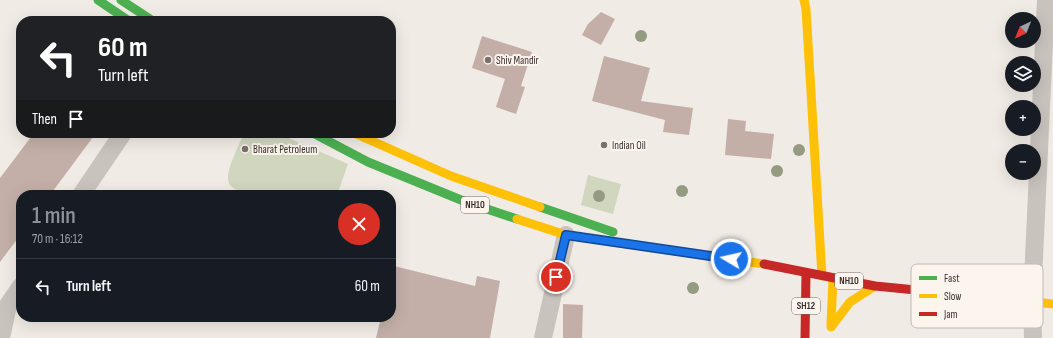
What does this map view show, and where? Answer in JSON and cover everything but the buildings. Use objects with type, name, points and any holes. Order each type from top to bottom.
[{"type":"main road","points":[[98,0],[122,16]]},
{"type":"main road","points":[[122,0],[146,16]]},
{"type":"main road","points":[[804,0],[806,9],[822,276]]},
{"type":"main road","name":"NH10","points":[[322,138],[368,162],[466,202],[566,235],[759,263],[874,286],[911,290]]},
{"type":"main road","points":[[365,138],[451,176],[613,232],[647,246]]},
{"type":"main road","name":"SH12","points":[[805,338],[806,273]]},
{"type":"main road","name":"SH12","points":[[830,338],[833,278]]},
{"type":"main road","points":[[831,327],[845,305],[853,298],[874,286]]},
{"type":"main road","name":"NH10","points":[[1043,303],[1053,304]]},
{"type":"street","points":[[1034,264],[1046,0]]},
{"type":"street","points":[[85,190],[120,138]]},
{"type":"street","points":[[544,338],[566,235]]},
{"type":"street","points":[[0,338],[8,305],[16,293]]},
{"type":"street","points":[[1033,328],[1033,338]]},
{"type":"green space","points":[[242,138],[288,138],[348,164],[339,190],[238,190],[230,185],[228,181],[232,160]]},
{"type":"green space","points":[[588,175],[621,184],[613,214],[581,205]]},
{"type":"traffic: fast","points":[[98,0],[122,16]]},
{"type":"traffic: fast","points":[[121,0],[145,16]]},
{"type":"traffic: fast","points":[[322,138],[368,162],[466,202],[517,219]]},
{"type":"traffic: fast","points":[[540,207],[613,232]]},
{"type":"traffic: slow","points":[[804,0],[806,9],[822,276]]},
{"type":"traffic: slow","points":[[365,138],[451,176],[540,207]]},
{"type":"traffic: slow","points":[[517,219],[566,235],[764,264]]},
{"type":"traffic: slow","points":[[831,325],[833,278]]},
{"type":"traffic: slow","points":[[831,327],[850,302],[875,286]]},
{"type":"traffic: slow","points":[[1043,303],[1053,304]]},
{"type":"traffic: jam","points":[[764,264],[875,286],[911,290]]},
{"type":"traffic: jam","points":[[805,338],[806,273]]},
{"type":"place","name":"Shiv Mandir","points":[[488,60]]},
{"type":"place","name":"Indian Oil","points":[[604,145]]},
{"type":"place","name":"Bharat Petroleum","points":[[245,149]]},
{"type":"route","points":[[556,277],[566,235],[731,259]]}]
